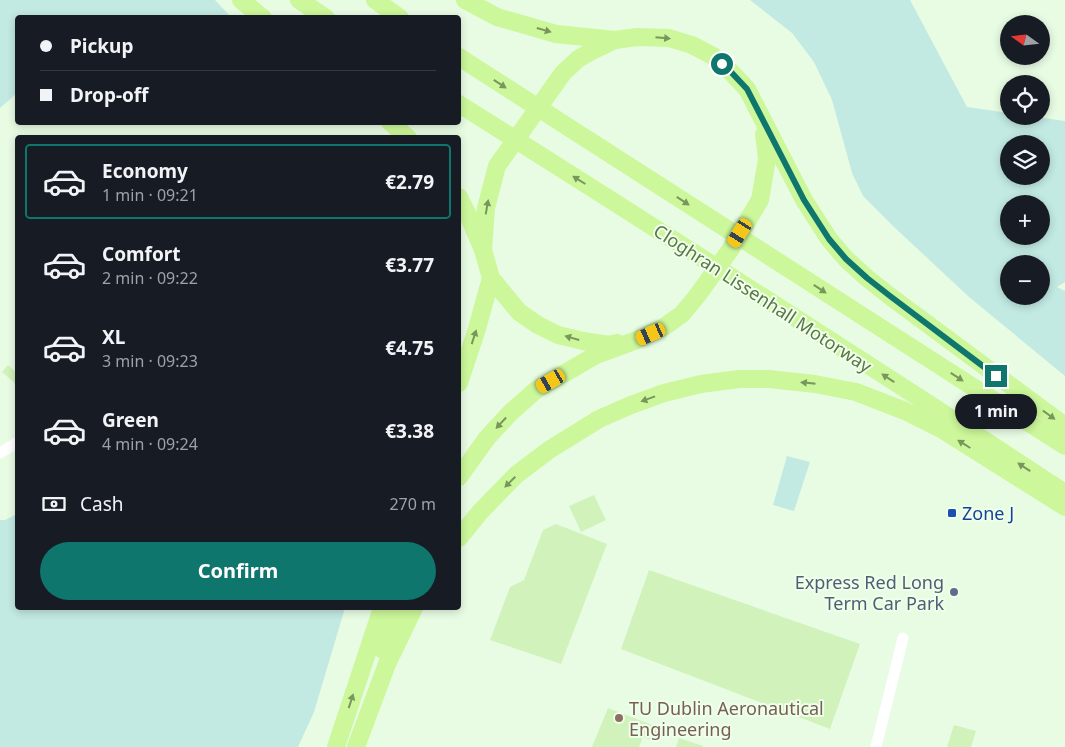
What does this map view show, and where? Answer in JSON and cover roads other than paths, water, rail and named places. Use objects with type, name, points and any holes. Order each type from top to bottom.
[{"type":"highway","points":[[241,0],[258,15]]},
{"type":"highway","points":[[300,0],[322,15]]},
{"type":"highway","points":[[375,0],[396,15]]},
{"type":"highway","points":[[465,0],[498,17],[556,34],[614,40],[637,37],[669,38],[692,45],[713,56],[747,89],[804,200],[829,239],[846,259],[890,296],[1065,426]]},
{"type":"highway","points":[[483,250],[486,208],[497,166],[563,73],[578,59],[614,40]]},
{"type":"highway","points":[[461,58],[1065,446]]},
{"type":"highway","name":"Cloghran Lissenhall Motorway","points":[[461,105],[710,263],[1065,494]]},
{"type":"highway","points":[[461,473],[487,438],[510,413],[536,390],[596,355],[637,340],[664,327],[682,314],[730,250],[760,200],[767,159],[762,121]]},
{"type":"highway","points":[[393,125],[405,135]]},
{"type":"highway","points":[[461,201],[483,250],[491,278],[519,312],[558,335],[583,342],[609,345],[637,340]]},
{"type":"highway","points":[[461,377],[491,278]]},
{"type":"highway","points":[[461,536],[480,512],[516,475],[549,450],[599,419],[664,393],[700,384],[739,379],[769,379],[815,384],[856,392],[905,411],[941,429],[1065,507]]},
{"type":"highway","points":[[336,747],[381,610]]},
{"type":"highway","points":[[350,747],[397,610]]},
{"type":"highway","points":[[356,747],[387,664],[413,610]]},
{"type":"street","points":[[0,453],[15,444]]},
{"type":"street","points":[[876,747],[903,638]]},
{"type":"place","name":"Zone J","points":[[952,513]]},
{"type":"place","name":"Express Red Long Term Car Park","points":[[954,592]]},
{"type":"place","name":"TU Dublin Aeronautical Engineering","points":[[619,718]]}]
